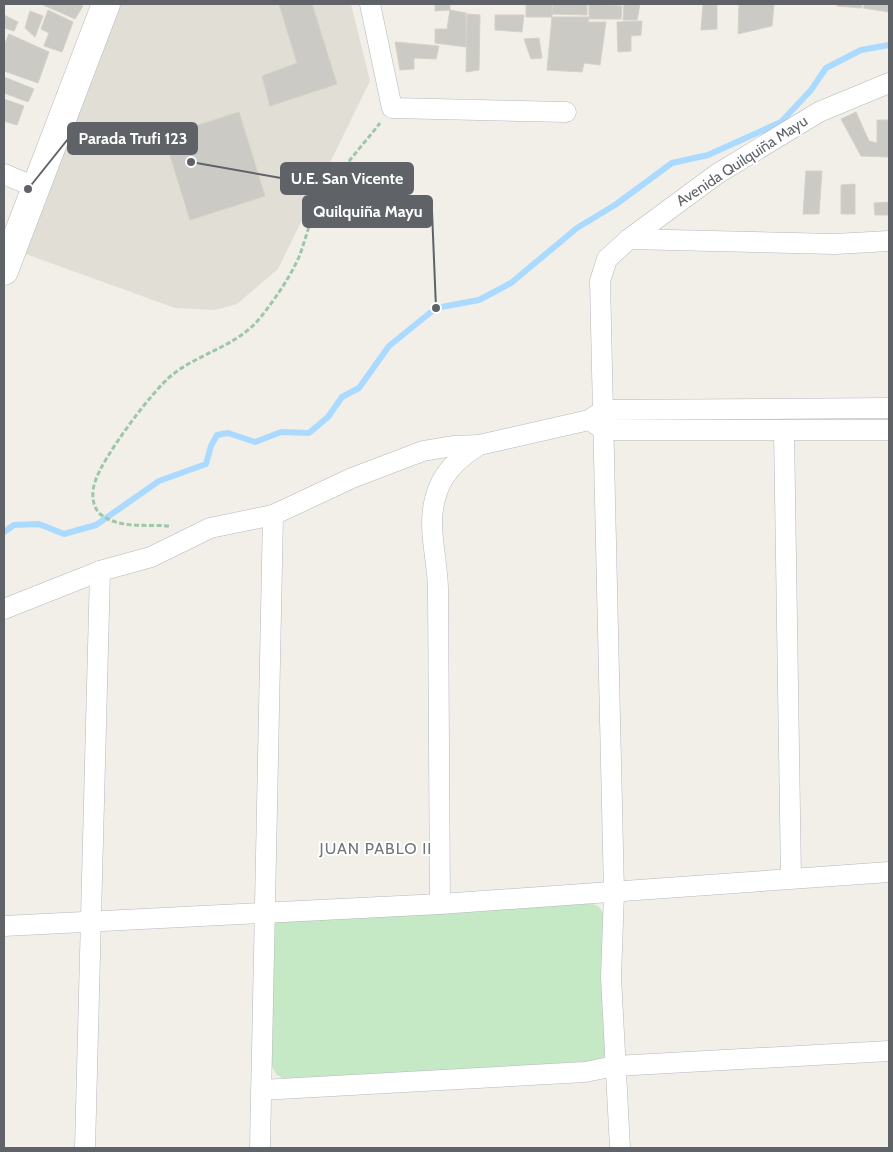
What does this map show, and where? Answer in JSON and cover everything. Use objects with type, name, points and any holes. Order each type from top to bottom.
[{"type":"street","points":[[4,271],[106,4]]},
{"type":"street","points":[[370,4],[392,108],[566,112]]},
{"type":"street","name":"Avenida Quilquiña Mayu","points":[[599,420],[600,281],[607,259],[629,239],[718,174],[811,116],[889,82]]},
{"type":"street","points":[[4,174],[37,188]]},
{"type":"street","points":[[629,239],[835,244],[889,241]]},
{"type":"street","points":[[4,609],[100,571],[151,557],[210,528],[273,515],[352,478],[423,451],[453,446],[478,445],[599,420],[889,408]]},
{"type":"street","points":[[599,420],[784,430],[889,430]]},
{"type":"street","points":[[599,420],[614,893],[611,977],[620,1148]]},
{"type":"street","points":[[784,430],[791,878]]},
{"type":"street","points":[[440,904],[438,582],[432,518],[434,501],[440,484],[450,468],[462,455],[478,445]]},
{"type":"street","points":[[260,1148],[273,515]]},
{"type":"street","points":[[85,1148],[100,571]]},
{"type":"street","points":[[4,926],[265,911],[440,904],[889,872]]},
{"type":"street","points":[[261,1090],[585,1072],[615,1066],[889,1051]]},
{"type":"path","points":[[172,526],[131,526],[101,516],[95,507],[93,497],[94,483],[104,462],[158,389],[172,375],[205,354],[236,340],[245,334],[259,318],[281,289],[299,256],[309,223],[340,170],[392,108]]},
{"type":"shaded area","points":[[117,4],[351,4],[370,81],[278,269],[237,304],[215,310],[175,308],[23,253]]},
{"type":"green space","points":[[589,903],[598,906],[607,918],[607,1053],[600,1061],[285,1080],[276,1074],[272,1066],[268,934],[274,920]]},
{"type":"building","points":[[41,4],[79,4],[83,6],[75,19]]},
{"type":"building","points":[[279,4],[312,4],[337,84],[270,106],[262,76],[297,63]]},
{"type":"building","points":[[435,4],[450,4],[450,10],[435,11]]},
{"type":"building","points":[[526,4],[552,4],[552,17],[526,17]]},
{"type":"building","points":[[553,4],[587,4],[587,15],[552,14]]},
{"type":"building","points":[[589,4],[622,6],[621,19],[589,19]]},
{"type":"building","points":[[624,4],[640,4],[637,20],[623,20]]},
{"type":"building","points":[[703,4],[717,4],[717,29],[701,30]]},
{"type":"building","points":[[739,4],[774,4],[772,26],[738,34]]},
{"type":"building","points":[[837,4],[863,4],[861,8],[837,6]]},
{"type":"building","points":[[865,4],[889,4],[889,12],[863,8]]},
{"type":"building","points":[[48,10],[73,22],[62,52],[44,46],[49,33],[41,29]]},
{"type":"building","points":[[450,10],[466,13],[466,47],[435,43],[435,29],[447,29]]},
{"type":"building","points":[[30,11],[43,16],[35,37],[25,28]]},
{"type":"building","points":[[467,14],[480,15],[479,70],[466,72]]},
{"type":"building","points":[[4,15],[18,22],[14,31],[4,28]]},
{"type":"building","points":[[495,15],[524,15],[522,32],[495,30]]},
{"type":"building","points":[[552,17],[589,17],[588,22],[606,22],[600,65],[584,63],[582,72],[547,70]]},
{"type":"building","points":[[642,21],[641,35],[631,36],[631,51],[618,52],[617,22]]},
{"type":"building","points":[[9,34],[49,52],[38,83],[4,71],[4,45]]},
{"type":"building","points":[[539,38],[542,58],[531,59],[524,39]]},
{"type":"building","points":[[395,42],[439,46],[436,59],[414,58],[414,69],[400,70]]},
{"type":"building","points":[[4,77],[34,89],[28,102],[4,93]]},
{"type":"building","points":[[4,99],[24,106],[17,125],[4,121]]},
{"type":"building","points":[[239,112],[265,196],[190,220],[164,136]]},
{"type":"building","points":[[856,112],[869,141],[877,143],[877,120],[889,120],[889,157],[861,156],[841,119]]},
{"type":"building","points":[[806,171],[822,171],[819,214],[803,214]]},
{"type":"building","points":[[855,184],[855,214],[841,214],[841,185]]},
{"type":"building","points":[[889,202],[889,215],[875,215],[874,203]]},
{"type":"waterway","points":[[4,532],[14,525],[39,524],[64,534],[96,525],[159,481],[206,464],[211,446],[217,435],[228,433],[255,442],[281,432],[309,433],[328,417],[342,397],[359,388],[389,346],[436,308],[479,300],[511,283],[577,228],[615,205],[672,163],[708,155],[781,122],[811,90],[826,68],[861,50],[889,45]]},
{"type":"place","name":"U.E. San Vicente","points":[[191,162]]},
{"type":"place","name":"Parada Trufi 123","points":[[28,189]]},
{"type":"place","name":"Quilquiña Mayu","points":[[436,308]]},
{"type":"district","name":"JUAN PABLO II","points":[[376,848]]}]
